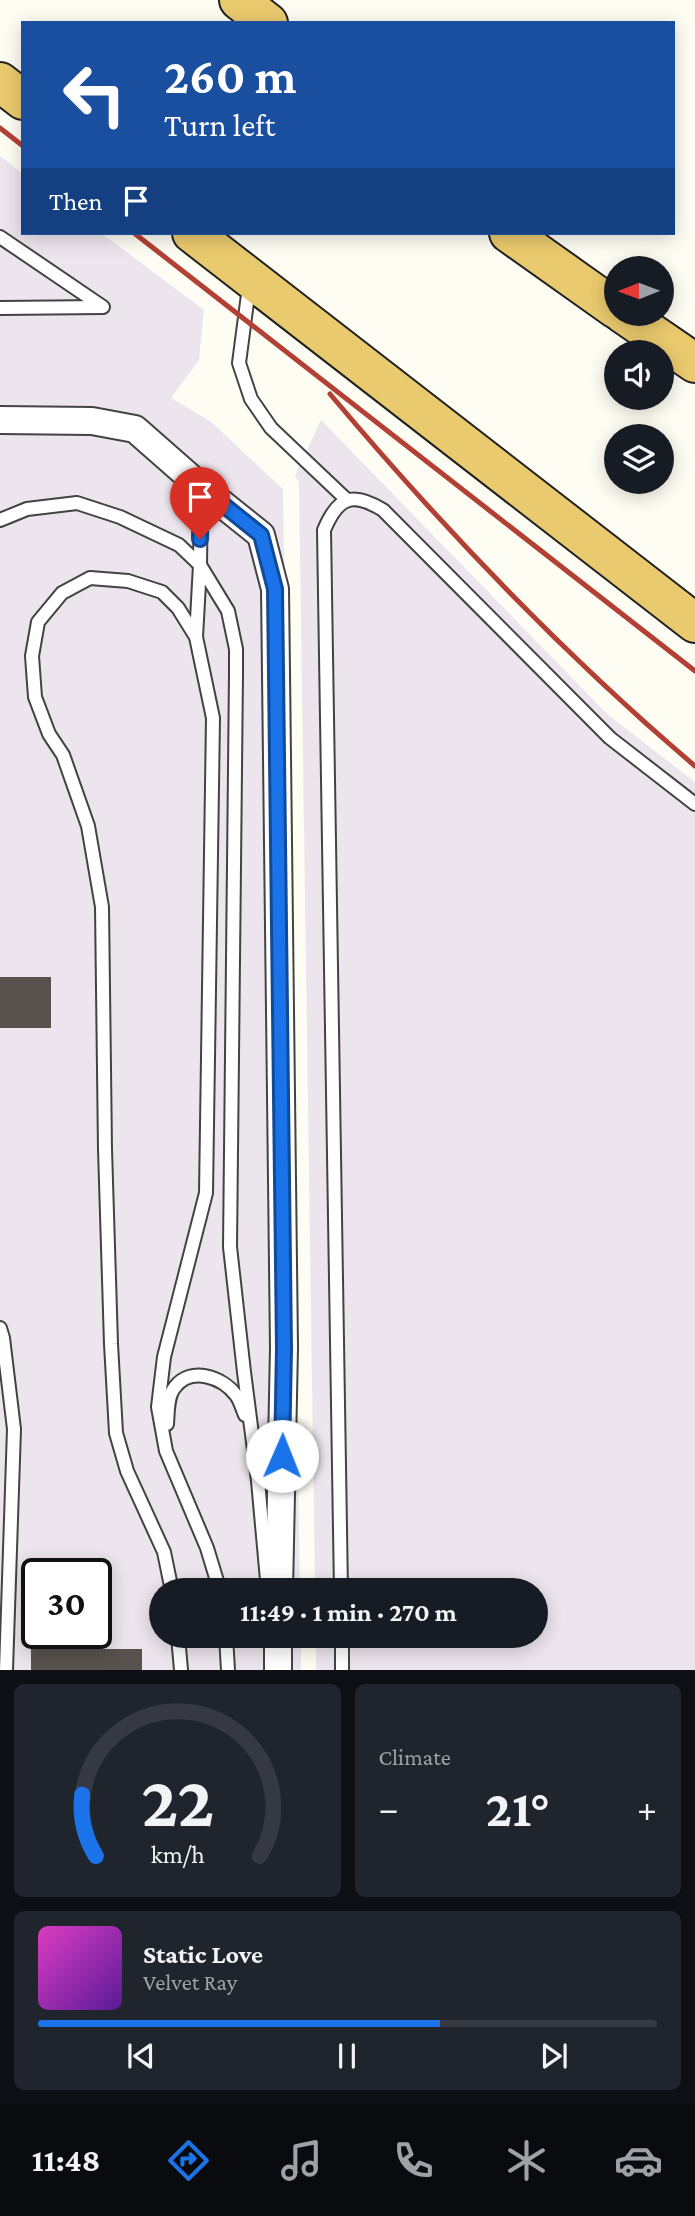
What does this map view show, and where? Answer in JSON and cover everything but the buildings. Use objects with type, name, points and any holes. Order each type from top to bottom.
[{"type":"highway","points":[[239,0],[265,21]]},
{"type":"highway","points":[[0,82],[21,98]]},
{"type":"highway","points":[[195,235],[695,623]]},
{"type":"highway","points":[[512,235],[604,300]]},
{"type":"highway","points":[[641,326],[695,363]]},
{"type":"street","points":[[0,420],[92,421],[135,429],[261,535],[275,589],[284,1348],[279,1578]]},
{"type":"street","points":[[276,1670],[277,1648]]},
{"type":"lane","points":[[0,237],[103,307],[0,308]]},
{"type":"lane","points":[[250,278],[239,363],[251,399],[271,428],[347,500]]},
{"type":"lane","points":[[201,487],[196,637],[213,718],[206,1193],[164,1357],[158,1406],[166,1451],[207,1548],[216,1578]]},
{"type":"lane","points":[[341,1578],[324,530],[332,510],[347,500],[367,500],[383,510],[610,738],[695,804]]},
{"type":"lane","points":[[0,520],[27,509],[77,503],[120,517],[179,545],[200,565],[228,611],[236,649],[230,1247],[267,1578]]},
{"type":"lane","points":[[169,1578],[164,1552],[127,1471],[116,1433],[105,1163],[102,907],[88,826],[63,755],[49,734],[35,697],[32,656],[38,622],[62,593],[90,578],[128,580],[162,592],[178,608],[196,637]]},
{"type":"lane","points":[[0,1328],[14,1429],[6,1499],[6,1670]]},
{"type":"lane","points":[[166,1451],[168,1405],[174,1388],[186,1378],[200,1375],[222,1381],[237,1396],[251,1432]]},
{"type":"lane","points":[[179,1648],[181,1670]]},
{"type":"lane","points":[[227,1648],[228,1670]]},
{"type":"lane","points":[[273,1648],[276,1670]]},
{"type":"lane","points":[[342,1648],[342,1670]]},
{"type":"shaded area","points":[[0,156],[21,172],[21,235],[104,235],[204,310],[199,360],[171,398],[210,421],[283,489],[300,1578],[149,1578],[149,1648],[301,1648],[301,1670],[0,1670]]},
{"type":"shaded area","points":[[321,420],[607,714],[695,782],[695,1670],[316,1670],[316,1648],[548,1648],[548,1578],[315,1578],[299,482],[295,476]]},
{"type":"railway","points":[[0,128],[21,144]]},
{"type":"railway","points":[[137,235],[695,671]]},
{"type":"railway","points":[[330,394],[372,444],[505,588],[598,679],[695,766]]},
{"type":"route","points":[[200,539],[201,487],[261,535],[275,589],[284,1348],[282,1456]]}]
